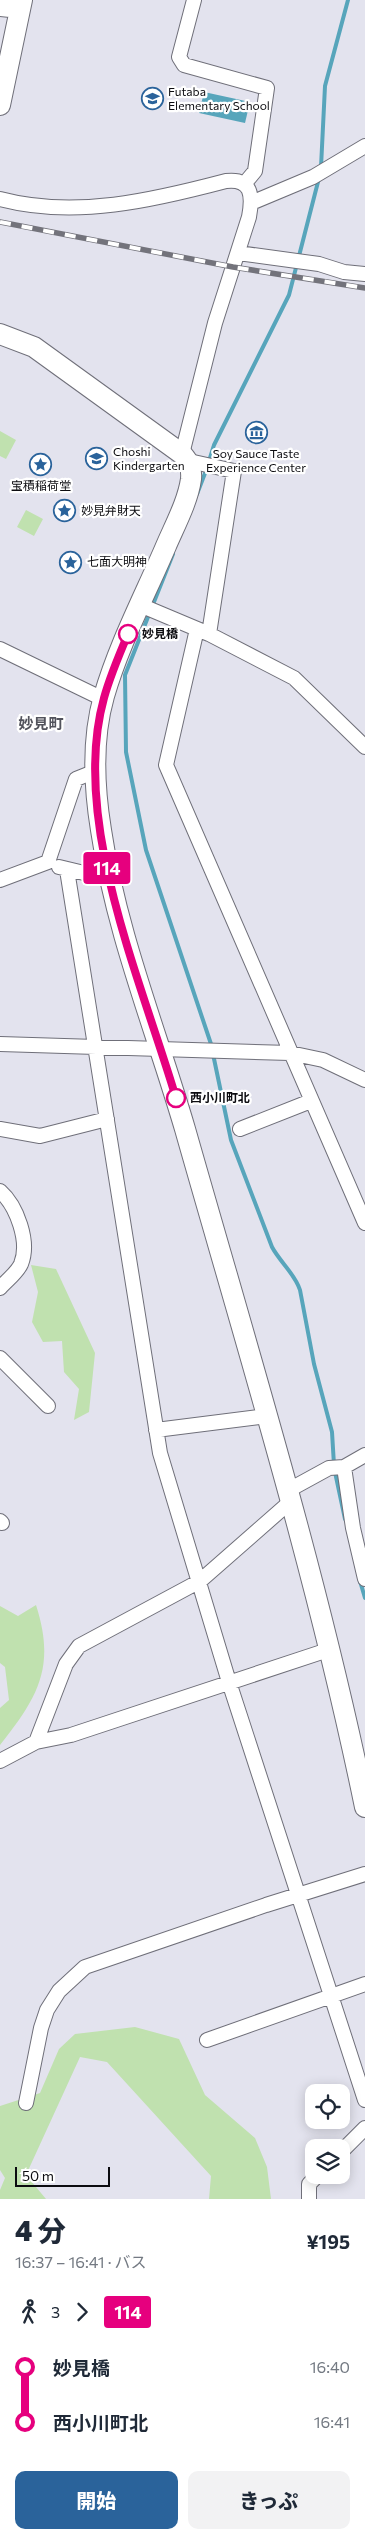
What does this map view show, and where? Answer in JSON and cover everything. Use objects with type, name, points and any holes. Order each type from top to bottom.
[{"type":"street","points":[[194,0],[179,57],[184,65],[267,88],[255,171],[245,183]]},
{"type":"street","points":[[0,6],[21,4],[0,105]]},
{"type":"street","points":[[252,203],[313,177],[365,146]]},
{"type":"street","points":[[0,199],[56,207],[126,204],[164,197],[226,181],[236,180],[245,183]]},
{"type":"street","points":[[245,183],[252,203],[215,324],[185,458],[191,482],[172,532],[115,663],[103,699],[98,733],[96,771],[100,829],[109,878],[130,954],[162,1050],[267,1416],[330,1649],[365,1807]]},
{"type":"street","points":[[238,253],[300,261],[344,272],[365,274]]},
{"type":"street","points":[[0,334],[34,347],[185,458],[234,470],[203,631],[166,765],[311,1101],[362,1208],[365,1223]]},
{"type":"street","points":[[140,605],[203,631],[294,678],[365,747]]},
{"type":"street","points":[[0,649],[103,699]]},
{"type":"street","points":[[48,862],[76,779],[96,771]]},
{"type":"street","points":[[0,880],[48,862],[67,870],[109,878]]},
{"type":"street","points":[[67,870],[160,1453],[230,1682],[365,2100]]},
{"type":"street","points":[[0,1044],[290,1053],[324,1060],[365,1080]]},
{"type":"street","points":[[240,1129],[311,1101]]},
{"type":"street","points":[[0,1129],[40,1136],[107,1119]]},
{"type":"street","points":[[0,1191],[9,1199],[24,1243],[21,1265],[0,1288]]},
{"type":"street","points":[[0,1358],[48,1406]]},
{"type":"street","points":[[156,1430],[267,1416]]},
{"type":"street","points":[[36,1742],[66,1664],[79,1646],[200,1580],[288,1497],[329,1468],[344,1467],[365,1455]]},
{"type":"street","points":[[344,1467],[353,1528],[365,1579]]},
{"type":"street","points":[[0,1761],[36,1742],[71,1735],[330,1649]]},
{"type":"street","points":[[26,2103],[40,2028],[47,2010],[59,1991],[85,1968],[299,1894],[365,1874]]},
{"type":"street","points":[[206,2040],[365,1984]]},
{"type":"street","points":[[350,2143],[365,2128]]},
{"type":"street","points":[[309,2184],[309,2199]]},
{"type":"green space","points":[[0,431],[16,440],[6,459],[0,456]]},
{"type":"green space","points":[[26,510],[43,519],[34,536],[17,527]]},
{"type":"green space","points":[[31,1265],[56,1269],[95,1353],[89,1412],[74,1420],[79,1389],[64,1372],[62,1341],[43,1342],[32,1322],[38,1292]]},
{"type":"green space","points":[[36,1605],[42,1627],[44,1646],[40,1680],[24,1712],[0,1745],[0,1708],[9,1700],[5,1667],[0,1663],[0,1606],[18,1616]]},
{"type":"green space","points":[[135,2027],[179,2039],[205,2095],[255,2138],[267,2167],[271,2199],[209,2199],[211,2176],[107,2062],[80,2057],[26,2175],[46,2199],[0,2199],[0,2190],[5,2178],[0,2170],[0,2106],[40,2093],[59,2049],[75,2034]]},
{"type":"water","points":[[204,92],[250,102],[245,123],[199,113]]},
{"type":"waterway","points":[[321,167],[325,86],[348,0]]},
{"type":"waterway","points":[[209,461],[214,445],[289,295],[319,178]]},
{"type":"waterway","points":[[197,494],[207,468]]},
{"type":"waterway","points":[[173,554],[125,675],[126,752],[146,850],[212,1047]]},
{"type":"waterway","points":[[213,1054],[231,1140],[272,1247],[295,1279],[300,1290],[314,1364],[332,1432],[334,1465]]},
{"type":"waterway","points":[[335,1472],[345,1519]]},
{"type":"waterway","points":[[360,1581],[365,1598]]},
{"type":"railway","points":[[0,222],[233,267],[365,288]]},
{"type":"bus line","name":"114","points":[[128,634],[115,663],[103,699],[98,733],[96,794],[109,878],[130,954],[176,1098]]},
{"type":"place","name":"Futaba Elementary School","points":[[152,99]]},
{"type":"place","name":"Soy Sauce Taste Experience Center","points":[[256,433]]},
{"type":"place","name":"Choshi Kindergarten","points":[[97,459]]},
{"type":"place","name":"宝積稲荷堂","points":[[41,465]]},
{"type":"place","name":"妙見弁財天","points":[[65,511]]},
{"type":"place","name":"七面大明神","points":[[71,562]]},
{"type":"place","name":"妙見橋","points":[[128,634]]},
{"type":"place","name":"西小川町北","points":[[176,1098]]},
{"type":"district","name":"妙見町","points":[[41,724]]}]
